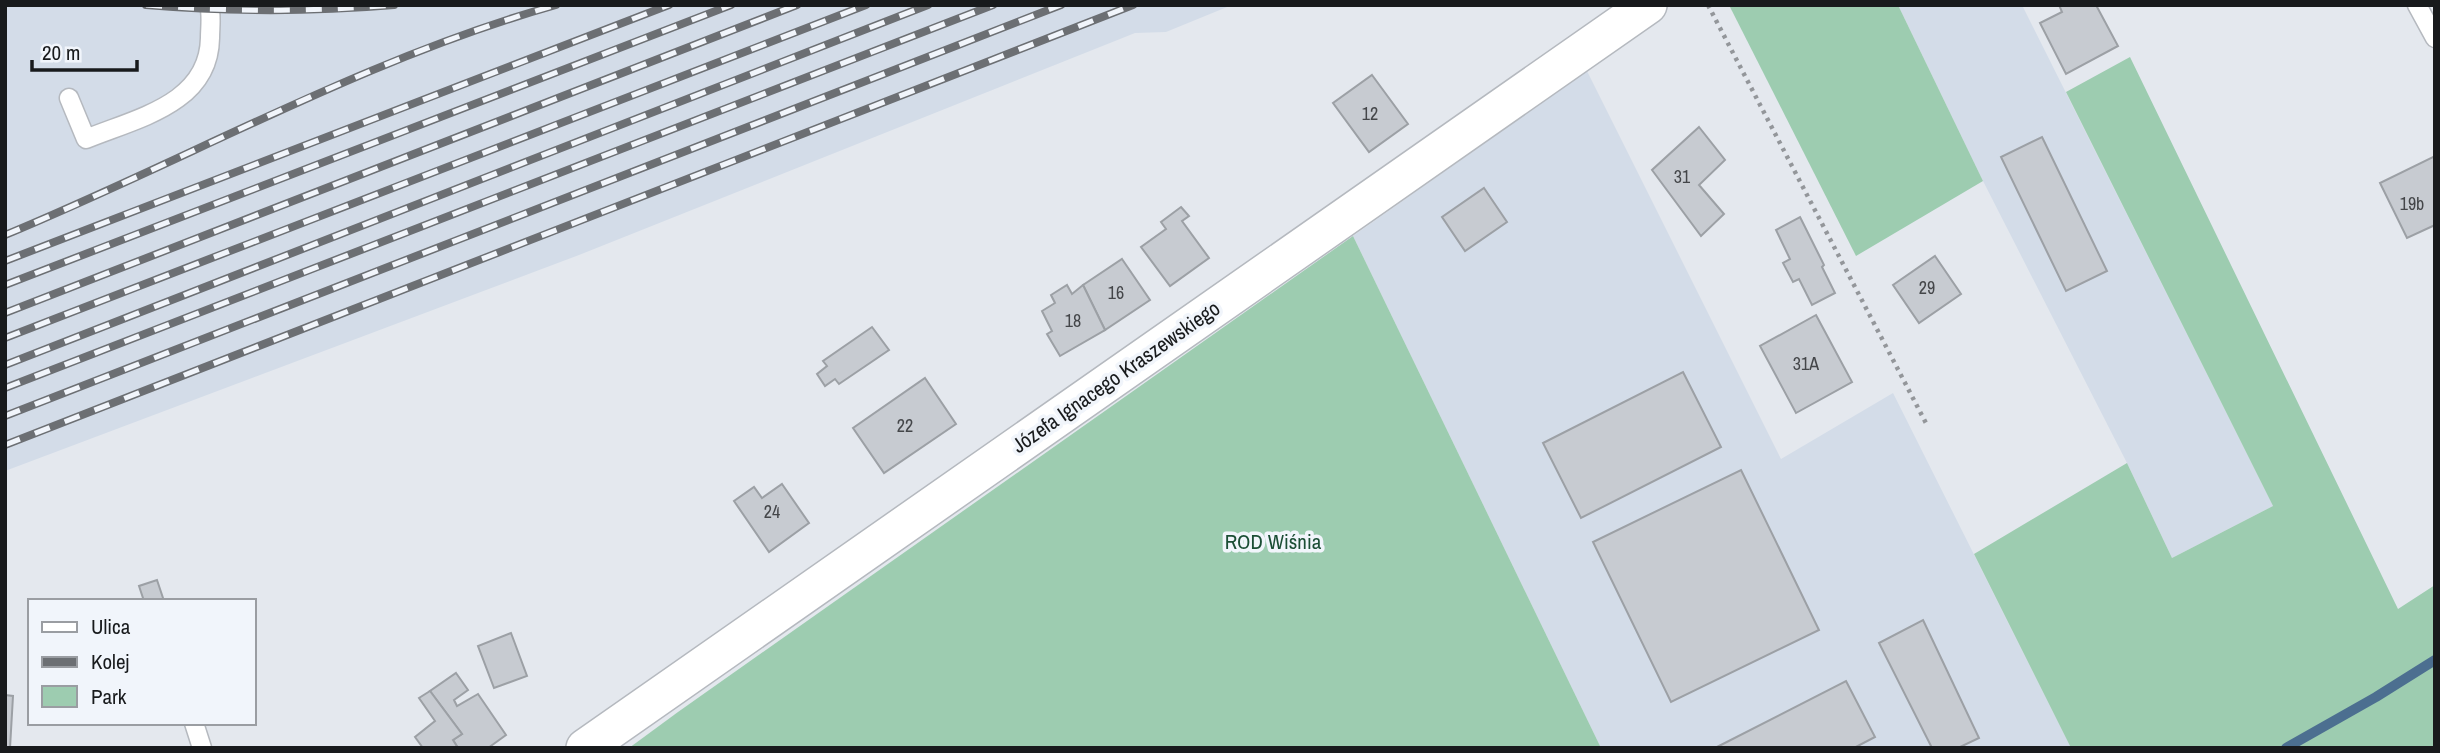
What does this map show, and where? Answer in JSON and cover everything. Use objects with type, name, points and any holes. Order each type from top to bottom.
[{"type":"street","name":"Józefa Ignacego Kraszewskiego","points":[[585,748],[1647,5]]},
{"type":"lane","points":[[69,98],[86,139],[166,106],[188,92],[202,75],[210,52],[209,5]]},
{"type":"lane","points":[[2417,5],[2435,38]]},
{"type":"lane","points":[[195,725],[202,748]]},
{"type":"path","points":[[1708,5],[1928,427]]},
{"type":"shaded area","points":[[5,5],[1232,5],[1166,32],[1135,33],[579,255],[5,471]]},
{"type":"shaded area","points":[[1898,5],[2022,5],[2273,506],[2172,558]]},
{"type":"shaded area","points":[[1587,71],[1781,459],[1893,393],[2071,748],[1601,748],[1353,236]]},
{"type":"green space","points":[[1729,5],[1898,5],[1983,181],[1856,256]]},
{"type":"green space","points":[[2130,57],[2398,609],[2435,585],[2435,748],[2071,748],[1974,554],[2127,463],[2172,558],[2273,506],[2066,92]]},
{"type":"green space","name":"ROD Wiśnia","points":[[1353,236],[1601,748],[629,748],[678,712]]},
{"type":"building","points":[[2059,5],[2096,5],[2118,46],[2066,74],[2040,23],[2062,12]]},
{"type":"building","points":[[1372,75],[1408,124],[1369,152],[1333,103]]},
{"type":"building","points":[[1699,127],[1725,160],[1699,185],[1724,214],[1701,236],[1652,170]]},
{"type":"building","points":[[2042,137],[2107,271],[2066,291],[2001,157]]},
{"type":"building","points":[[2435,156],[2435,225],[2407,238],[2380,183]]},
{"type":"building","points":[[1484,188],[1507,222],[1465,251],[1442,217]]},
{"type":"building","points":[[1181,207],[1189,216],[1182,221],[1209,258],[1170,286],[1141,247],[1166,229],[1161,222]]},
{"type":"building","points":[[1800,217],[1835,293],[1812,305],[1799,279],[1793,282],[1783,263],[1790,259],[1776,230]]},
{"type":"building","points":[[1935,256],[1961,294],[1919,323],[1893,285]]},
{"type":"building","points":[[1122,259],[1150,300],[1105,330],[1083,285]]},
{"type":"building","points":[[1067,285],[1072,294],[1083,285],[1105,330],[1060,356],[1047,334],[1052,331],[1042,311],[1055,303],[1051,295]]},
{"type":"building","points":[[1816,315],[1852,382],[1796,413],[1760,346]]},
{"type":"building","points":[[872,327],[889,350],[839,384],[835,379],[825,386],[817,374],[827,366],[823,361]]},
{"type":"building","points":[[1683,372],[1721,447],[1581,518],[1543,443]]},
{"type":"building","points":[[925,378],[956,424],[884,473],[853,428]]},
{"type":"building","points":[[1741,470],[1819,630],[1671,702],[1593,542]]},
{"type":"building","points":[[782,484],[809,523],[769,552],[734,501],[754,487],[762,498]]},
{"type":"building","points":[[157,580],[163,599],[143,599],[139,586]]},
{"type":"building","points":[[1923,620],[1979,738],[1958,748],[1932,748],[1879,643]]},
{"type":"building","points":[[511,633],[527,676],[494,688],[478,646]]},
{"type":"building","points":[[456,673],[468,690],[454,700],[457,706],[478,694],[506,735],[488,748],[458,748],[453,740],[462,734],[430,691]]},
{"type":"building","points":[[1846,681],[1875,737],[1854,748],[1715,748]]},
{"type":"building","points":[[430,691],[462,734],[453,740],[458,748],[423,748],[415,737],[435,721],[419,698]]},
{"type":"building","points":[[5,695],[13,696],[10,748],[5,748]]},
{"type":"waterway","points":[[2286,748],[2435,660]]},
{"type":"railway","points":[[146,5],[270,10],[394,5]]},
{"type":"railway","points":[[5,235],[346,81],[485,27],[556,5]]},
{"type":"railway","points":[[5,261],[669,5]]},
{"type":"railway","points":[[5,285],[731,5]]},
{"type":"railway","points":[[5,313],[797,5]]},
{"type":"railway","points":[[5,338],[866,5]]},
{"type":"railway","points":[[5,365],[928,5]]},
{"type":"railway","points":[[5,388],[993,5]]},
{"type":"railway","points":[[5,416],[1061,5]]},
{"type":"railway","points":[[5,445],[1133,5]]}]
